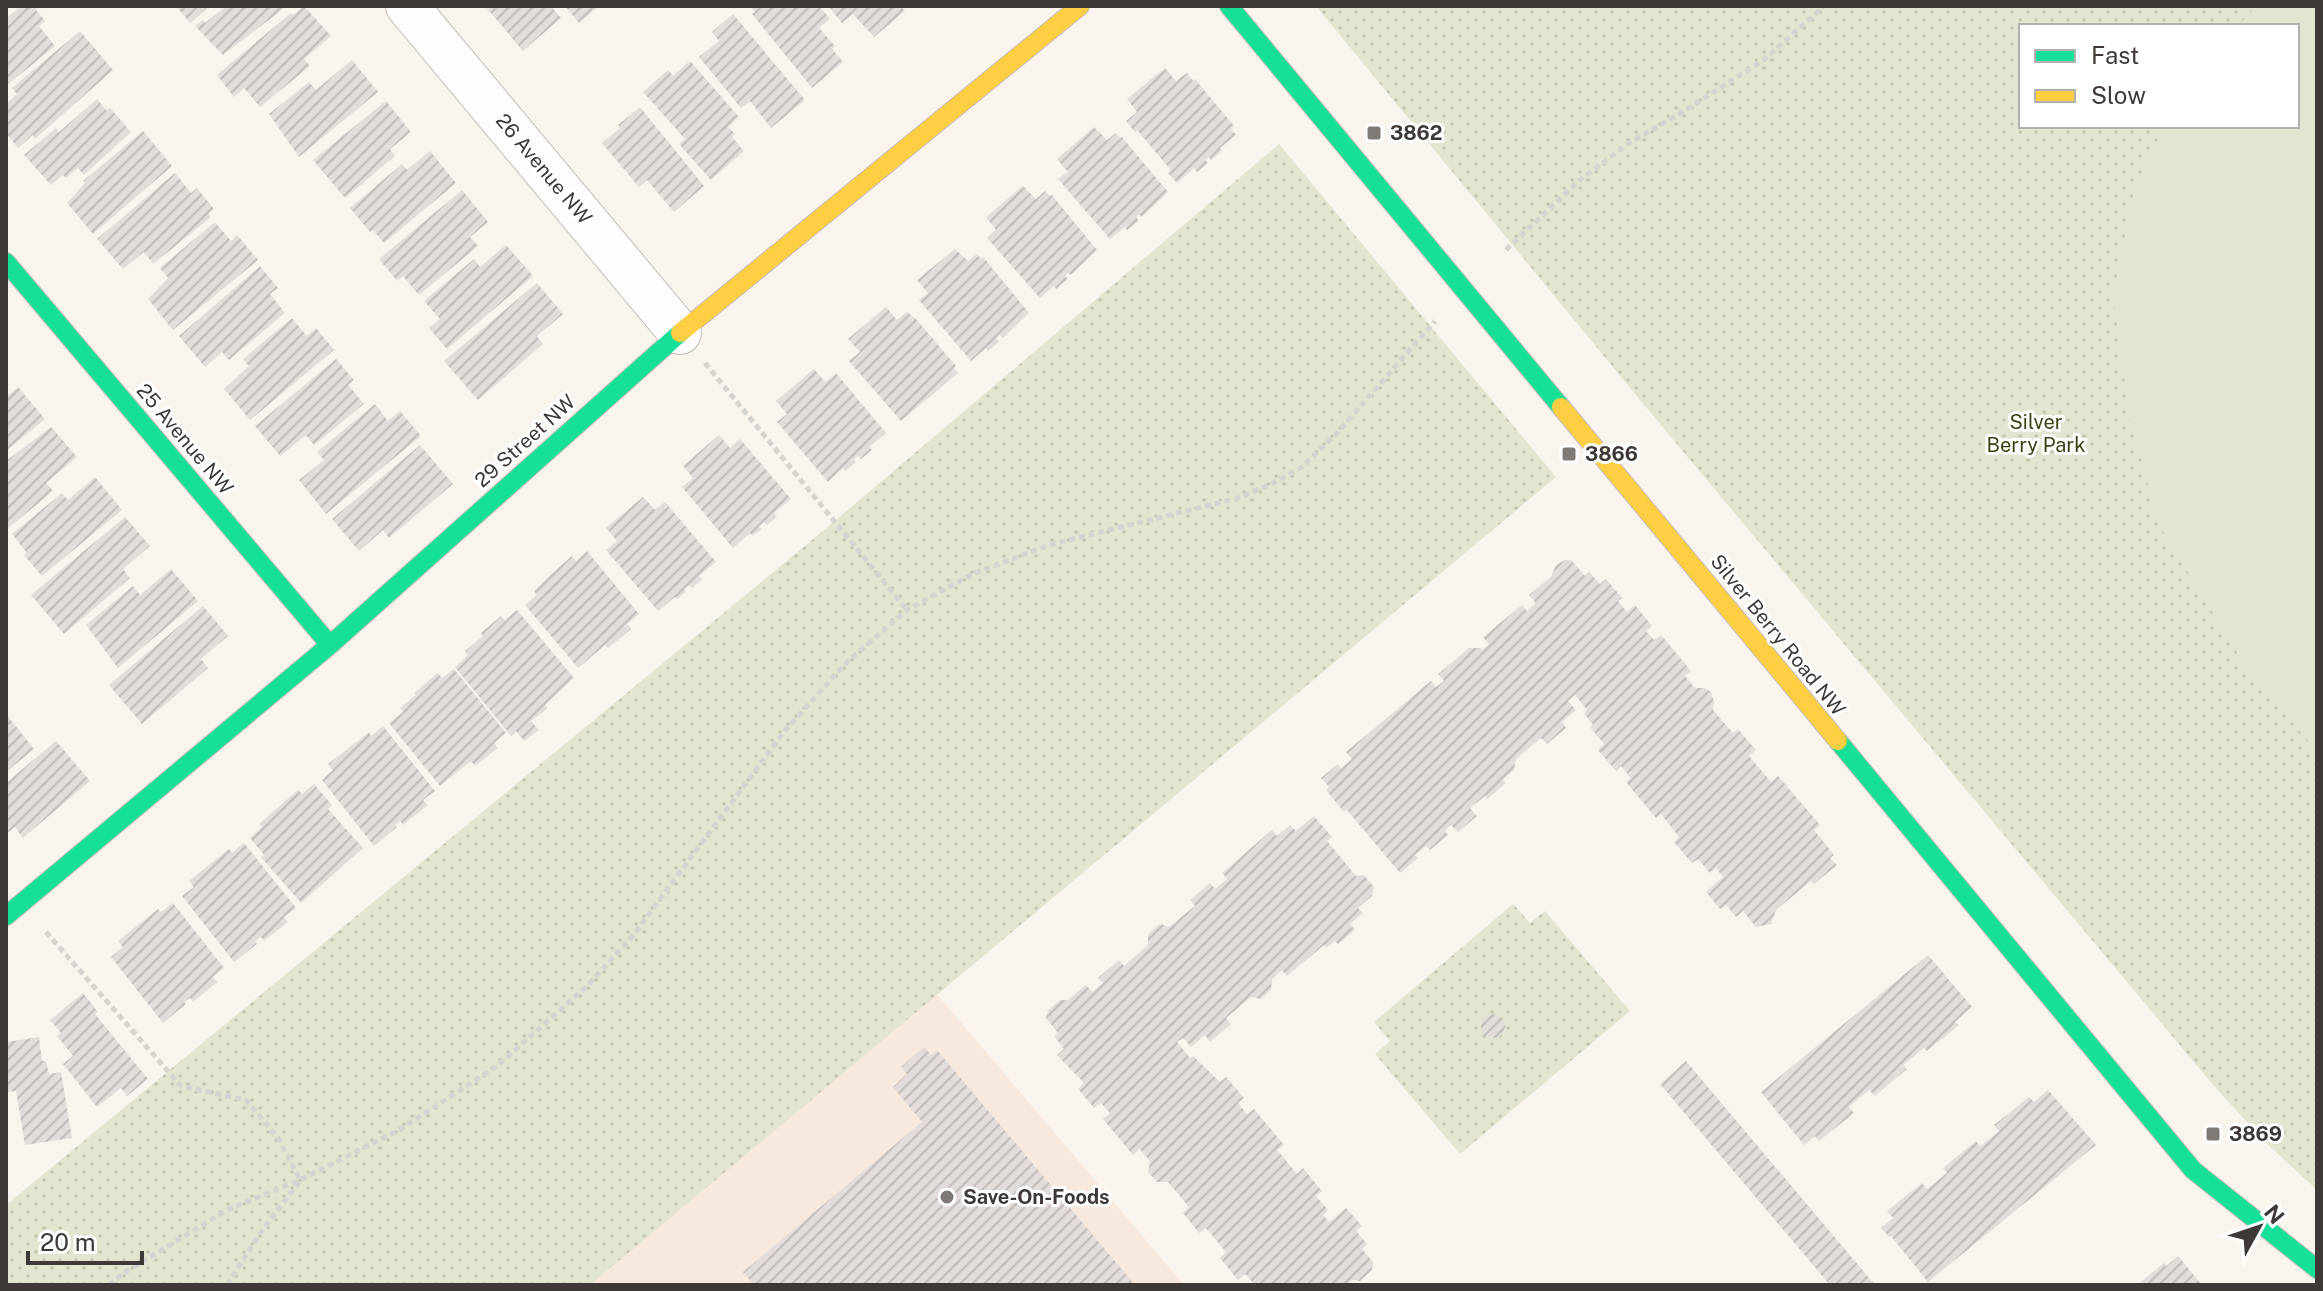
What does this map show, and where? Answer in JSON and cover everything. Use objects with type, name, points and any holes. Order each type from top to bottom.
[{"type":"street","name":"26 Avenue NW","points":[[407,6],[680,333]]},
{"type":"street","name":"29 Street NW","points":[[14,910],[330,645],[680,333],[1080,6]]},
{"type":"street","name":"Silver Berry Road NW","points":[[1229,6],[2193,1170],[2317,1269]]},
{"type":"street","name":"25 Avenue NW","points":[[6,262],[330,645]]},
{"type":"path","points":[[1506,250],[1582,178],[1632,141],[1765,59],[1824,6]]},
{"type":"path","points":[[109,1285],[229,1209],[300,1180],[401,1129],[497,1066],[585,988],[632,937],[783,733],[846,663],[907,610],[975,573],[1049,545],[1238,498],[1283,478],[1302,467],[1339,431],[1441,314]]},
{"type":"path","points":[[680,333],[907,610]]},
{"type":"path","points":[[14,910],[181,1086],[246,1100],[279,1139],[300,1180]]},
{"type":"path","points":[[227,1285],[300,1180]]},
{"type":"shaded area","points":[[936,993],[1184,1285],[590,1285]]},
{"type":"green space","name":"Silver Berry Park","points":[[1316,6],[2317,6],[2317,1190],[2265,1142],[2214,1086],[1640,400]]},
{"type":"green space","points":[[2256,6],[2309,6],[2317,15],[2317,752],[2247,669],[2159,525],[2129,414],[2113,296],[2134,190],[2163,128],[2299,128],[2299,24],[2240,24]]},
{"type":"green space","points":[[1279,144],[1556,477],[590,1285],[6,1285],[6,1205],[823,531]]},
{"type":"green space","points":[[1513,904],[1530,923],[1545,911],[1630,1011],[1460,1154],[1375,1054],[1390,1041],[1374,1022]]},
{"type":"building","points":[[21,6],[33,6],[45,21],[39,26],[55,46],[6,86],[6,19]]},
{"type":"building","points":[[176,6],[210,6],[190,23]]},
{"type":"building","points":[[226,6],[287,6],[223,55],[195,26],[203,20],[205,23]]},
{"type":"building","points":[[304,6],[331,36],[304,59],[310,66],[260,107],[244,88],[234,97],[217,75],[291,13],[293,15]]},
{"type":"building","points":[[485,6],[551,6],[561,18],[523,51]]},
{"type":"building","points":[[565,6],[599,6],[579,23]]},
{"type":"building","points":[[750,6],[819,6],[830,19],[819,28],[835,46],[832,49],[843,62],[812,88],[752,14],[755,12]]},
{"type":"building","points":[[828,6],[901,6],[905,11],[874,37],[853,14],[842,23]]},
{"type":"building","points":[[733,14],[805,100],[771,128],[750,101],[741,108],[699,57],[719,41],[712,32]]},
{"type":"building","points":[[80,31],[113,70],[35,139],[33,135],[18,148],[6,133],[6,104],[17,94],[12,88]]},
{"type":"building","points":[[352,60],[378,92],[299,157],[269,114],[309,82],[316,90]]},
{"type":"building","points":[[690,61],[739,117],[728,127],[744,151],[711,180],[679,144],[685,139],[643,92],[668,70],[673,76]]},
{"type":"building","points":[[1165,68],[1176,81],[1187,73],[1193,81],[1195,79],[1234,126],[1231,129],[1236,135],[1211,160],[1209,157],[1205,160],[1208,163],[1197,172],[1194,168],[1177,183],[1168,173],[1171,170],[1126,121],[1137,112],[1127,99]]},
{"type":"building","points":[[97,99],[107,111],[110,108],[131,132],[84,175],[78,168],[51,185],[24,155],[56,128],[59,132]]},
{"type":"building","points":[[386,101],[411,132],[390,149],[395,156],[345,198],[313,160]]},
{"type":"building","points":[[640,107],[704,186],[674,212],[647,180],[639,187],[602,143]]},
{"type":"building","points":[[1094,127],[1107,140],[1116,133],[1122,137],[1168,192],[1142,217],[1139,214],[1136,217],[1139,221],[1110,239],[1058,179],[1068,172],[1057,159]]},
{"type":"building","points":[[143,131],[172,166],[93,234],[67,203],[85,183],[83,181]]},
{"type":"building","points":[[430,151],[456,183],[384,243],[350,208],[402,164],[407,170]]},
{"type":"building","points":[[175,173],[191,193],[197,188],[214,209],[208,214],[211,217],[153,264],[144,252],[123,269],[97,239]]},
{"type":"building","points":[[1023,186],[1036,199],[1045,191],[1052,195],[1097,250],[1071,275],[1068,273],[1065,276],[1068,279],[1040,298],[987,238],[996,230],[986,217]]},
{"type":"building","points":[[462,190],[488,222],[470,237],[478,246],[419,295],[403,276],[397,281],[379,259]]},
{"type":"building","points":[[215,222],[231,241],[237,235],[258,260],[173,330],[148,299],[168,278],[160,268]]},
{"type":"building","points":[[506,245],[533,276],[447,349],[429,328],[440,319],[424,301],[474,259],[480,267]]},
{"type":"building","points":[[955,249],[968,261],[977,254],[981,259],[983,257],[1029,313],[1003,338],[1000,335],[996,338],[999,342],[971,361],[919,300],[928,293],[917,280]]},
{"type":"building","points":[[260,266],[278,288],[270,294],[285,313],[229,360],[222,352],[205,367],[179,336]]},
{"type":"building","points":[[537,283],[563,314],[537,336],[543,344],[478,400],[444,361]]},
{"type":"building","points":[[886,307],[897,320],[907,312],[916,319],[956,366],[954,368],[958,373],[901,421],[849,361],[860,352],[848,339]]},
{"type":"building","points":[[292,318],[307,336],[316,328],[334,350],[250,420],[224,389],[249,366],[243,359]]},
{"type":"building","points":[[336,359],[354,380],[348,385],[364,404],[314,445],[306,435],[280,456],[255,426]]},
{"type":"building","points":[[814,369],[825,382],[836,373],[886,433],[869,447],[872,450],[861,459],[858,456],[846,471],[843,468],[828,482],[777,422],[787,414],[776,401]]},
{"type":"building","points":[[18,387],[45,419],[6,451],[6,397]]},
{"type":"building","points":[[375,404],[388,421],[400,411],[421,436],[326,514],[299,480],[324,460],[317,452]]},
{"type":"building","points":[[51,427],[77,457],[46,483],[53,491],[6,530],[6,461]]},
{"type":"building","points":[[719,435],[730,448],[740,439],[791,499],[774,513],[777,517],[767,525],[764,522],[759,526],[762,529],[752,536],[750,533],[733,548],[682,487],[693,478],[683,466]]},
{"type":"building","points":[[420,445],[453,484],[389,538],[383,530],[359,551],[332,519]]},
{"type":"building","points":[[95,477],[122,510],[42,576],[24,555],[27,553],[12,534],[62,493],[68,500]]},
{"type":"building","points":[[643,497],[655,510],[665,502],[716,562],[699,576],[702,580],[692,588],[689,585],[684,589],[686,592],[658,611],[606,550],[617,541],[606,528]]},
{"type":"building","points":[[125,517],[150,546],[123,569],[130,578],[64,634],[31,595]]},
{"type":"building","points":[[587,551],[639,614],[627,624],[631,629],[608,648],[605,645],[578,668],[525,605],[537,595],[534,591],[549,576],[572,556],[576,561]]},
{"type":"building","points":[[1571,560],[1585,576],[1589,572],[1600,584],[1606,579],[1622,598],[1618,601],[1627,612],[1635,605],[1652,626],[1646,631],[1654,640],[1661,635],[1691,671],[1685,676],[1695,688],[1705,688],[1711,692],[1713,710],[1733,733],[1738,729],[1756,750],[1749,756],[1771,782],[1778,776],[1820,825],[1814,830],[1834,855],[1830,858],[1837,865],[1814,884],[1811,881],[1776,910],[1771,924],[1756,927],[1743,911],[1736,917],[1726,905],[1720,909],[1706,892],[1723,877],[1716,868],[1710,873],[1698,859],[1692,863],[1674,842],[1679,837],[1661,814],[1656,818],[1626,782],[1631,778],[1621,766],[1616,771],[1598,750],[1604,744],[1590,727],[1593,725],[1584,713],[1587,710],[1575,695],[1568,701],[1576,710],[1562,722],[1566,728],[1547,744],[1541,738],[1516,759],[1514,770],[1503,779],[1506,783],[1470,808],[1477,816],[1458,832],[1451,825],[1445,831],[1448,835],[1430,850],[1426,846],[1415,855],[1418,858],[1400,873],[1326,790],[1329,787],[1321,778],[1338,764],[1341,768],[1352,759],[1346,752],[1431,681],[1436,687],[1444,681],[1438,674],[1469,648],[1482,650],[1489,644],[1483,637],[1522,605],[1527,611],[1536,603],[1529,595],[1551,577],[1556,565]]},
{"type":"building","points":[[171,569],[198,601],[118,668],[86,625],[133,586],[140,595]]},
{"type":"building","points":[[203,606],[228,636],[201,659],[208,668],[142,724],[109,685]]},
{"type":"building","points":[[517,610],[574,678],[545,705],[548,708],[531,721],[539,730],[524,741],[516,731],[511,736],[455,667],[468,655],[465,651],[483,636],[481,633],[501,616],[505,620]]},
{"type":"building","points":[[454,669],[506,733],[494,743],[498,748],[475,766],[471,761],[440,786],[389,723],[403,712],[400,708],[416,695],[414,693],[438,673],[442,678]]},
{"type":"building","points":[[6,714],[34,749],[6,772]]},
{"type":"building","points":[[383,726],[435,791],[423,800],[428,805],[403,825],[400,821],[374,846],[322,780],[333,770],[328,764],[369,732],[371,736]]},
{"type":"building","points":[[56,741],[90,781],[23,838],[15,827],[6,834],[6,783]]},
{"type":"building","points":[[314,784],[332,805],[328,809],[363,848],[301,903],[261,857],[264,855],[250,838],[262,827],[259,824],[298,790],[302,794]]},
{"type":"building","points":[[1314,816],[1332,837],[1327,841],[1356,876],[1364,875],[1374,887],[1372,896],[1358,908],[1363,913],[1350,924],[1355,930],[1338,944],[1335,941],[1326,948],[1324,945],[1287,976],[1282,970],[1272,979],[1271,990],[1261,999],[1251,997],[1226,1018],[1231,1024],[1210,1042],[1205,1035],[1191,1047],[1183,1038],[1177,1042],[1190,1058],[1193,1056],[1220,1082],[1226,1077],[1244,1098],[1238,1103],[1247,1114],[1254,1109],[1284,1145],[1277,1150],[1297,1174],[1303,1168],[1322,1191],[1316,1196],[1328,1210],[1323,1215],[1329,1222],[1346,1208],[1362,1226],[1356,1231],[1367,1244],[1362,1249],[1373,1262],[1372,1270],[1360,1281],[1352,1280],[1346,1285],[1255,1285],[1245,1274],[1238,1280],[1220,1258],[1226,1252],[1206,1228],[1199,1233],[1183,1213],[1189,1207],[1168,1182],[1157,1182],[1148,1172],[1150,1161],[1140,1149],[1133,1155],[1103,1119],[1110,1113],[1101,1103],[1094,1108],[1078,1089],[1084,1083],[1057,1055],[1064,1049],[1054,1036],[1058,1033],[1046,1018],[1048,1010],[1060,1000],[1068,1000],[1086,985],[1092,992],[1103,983],[1098,978],[1119,960],[1124,966],[1148,945],[1148,934],[1160,924],[1169,927],[1195,906],[1190,900],[1210,883],[1215,889],[1227,879],[1222,873],[1272,830],[1277,836],[1290,825],[1296,831]]},
{"type":"building","points":[[244,843],[296,908],[284,917],[288,922],[264,941],[261,937],[255,941],[257,944],[234,962],[182,896],[194,887],[189,881],[229,849],[232,853]]},
{"type":"building","points":[[173,903],[224,968],[213,977],[217,982],[193,1002],[190,998],[184,1002],[186,1004],[163,1023],[111,957],[123,947],[118,941],[158,909],[161,912]]},
{"type":"building","points":[[1928,955],[1972,1007],[1955,1022],[1959,1025],[1927,1051],[1924,1048],[1903,1065],[1907,1069],[1875,1096],[1869,1090],[1849,1107],[1854,1113],[1819,1141],[1815,1136],[1804,1145],[1761,1092]]},
{"type":"building","points":[[83,993],[98,1012],[95,1014],[148,1079],[127,1096],[121,1088],[97,1107],[63,1064],[73,1056],[57,1036],[61,1033],[50,1020]]},
{"type":"building","points":[[1493,1014],[1502,1017],[1505,1026],[1502,1035],[1493,1038],[1484,1035],[1481,1026],[1484,1017]]},
{"type":"building","points":[[39,1037],[42,1061],[46,1061],[49,1074],[61,1072],[72,1138],[25,1145],[16,1091],[7,1092],[6,1042]]},
{"type":"building","name":"Save-On-Foods","points":[[924,1047],[931,1055],[937,1050],[1135,1285],[754,1285],[743,1272],[922,1122],[893,1087],[907,1074],[901,1067]]},
{"type":"building","points":[[1686,1061],[1875,1285],[1830,1285],[1660,1084]]},
{"type":"building","points":[[2048,1090],[2096,1145],[1928,1282],[1881,1228],[1893,1218],[1887,1211],[1922,1183],[1927,1189],[1947,1173],[1943,1168],[1976,1141],[1980,1146],[1999,1131],[1994,1125],[2029,1097],[2034,1102]]},
{"type":"building","points":[[2178,1256],[2202,1285],[2137,1285],[2164,1263],[2166,1266]]},
{"type":"traffic: fast","points":[[1229,6],[1561,407]]},
{"type":"traffic: fast","points":[[6,262],[330,645]]},
{"type":"traffic: fast","points":[[6,916],[330,645],[680,333]]},
{"type":"traffic: fast","points":[[1838,741],[2193,1170],[2317,1269]]},
{"type":"traffic: slow","points":[[680,333],[1080,6]]},
{"type":"traffic: slow","points":[[1561,407],[1838,741]]},
{"type":"place","name":"3862","points":[[1374,133]]},
{"type":"place","name":"3866","points":[[1569,454]]},
{"type":"place","name":"3869","points":[[2213,1134]]},
{"type":"place","name":"Save-On-Foods","points":[[947,1197]]}]
